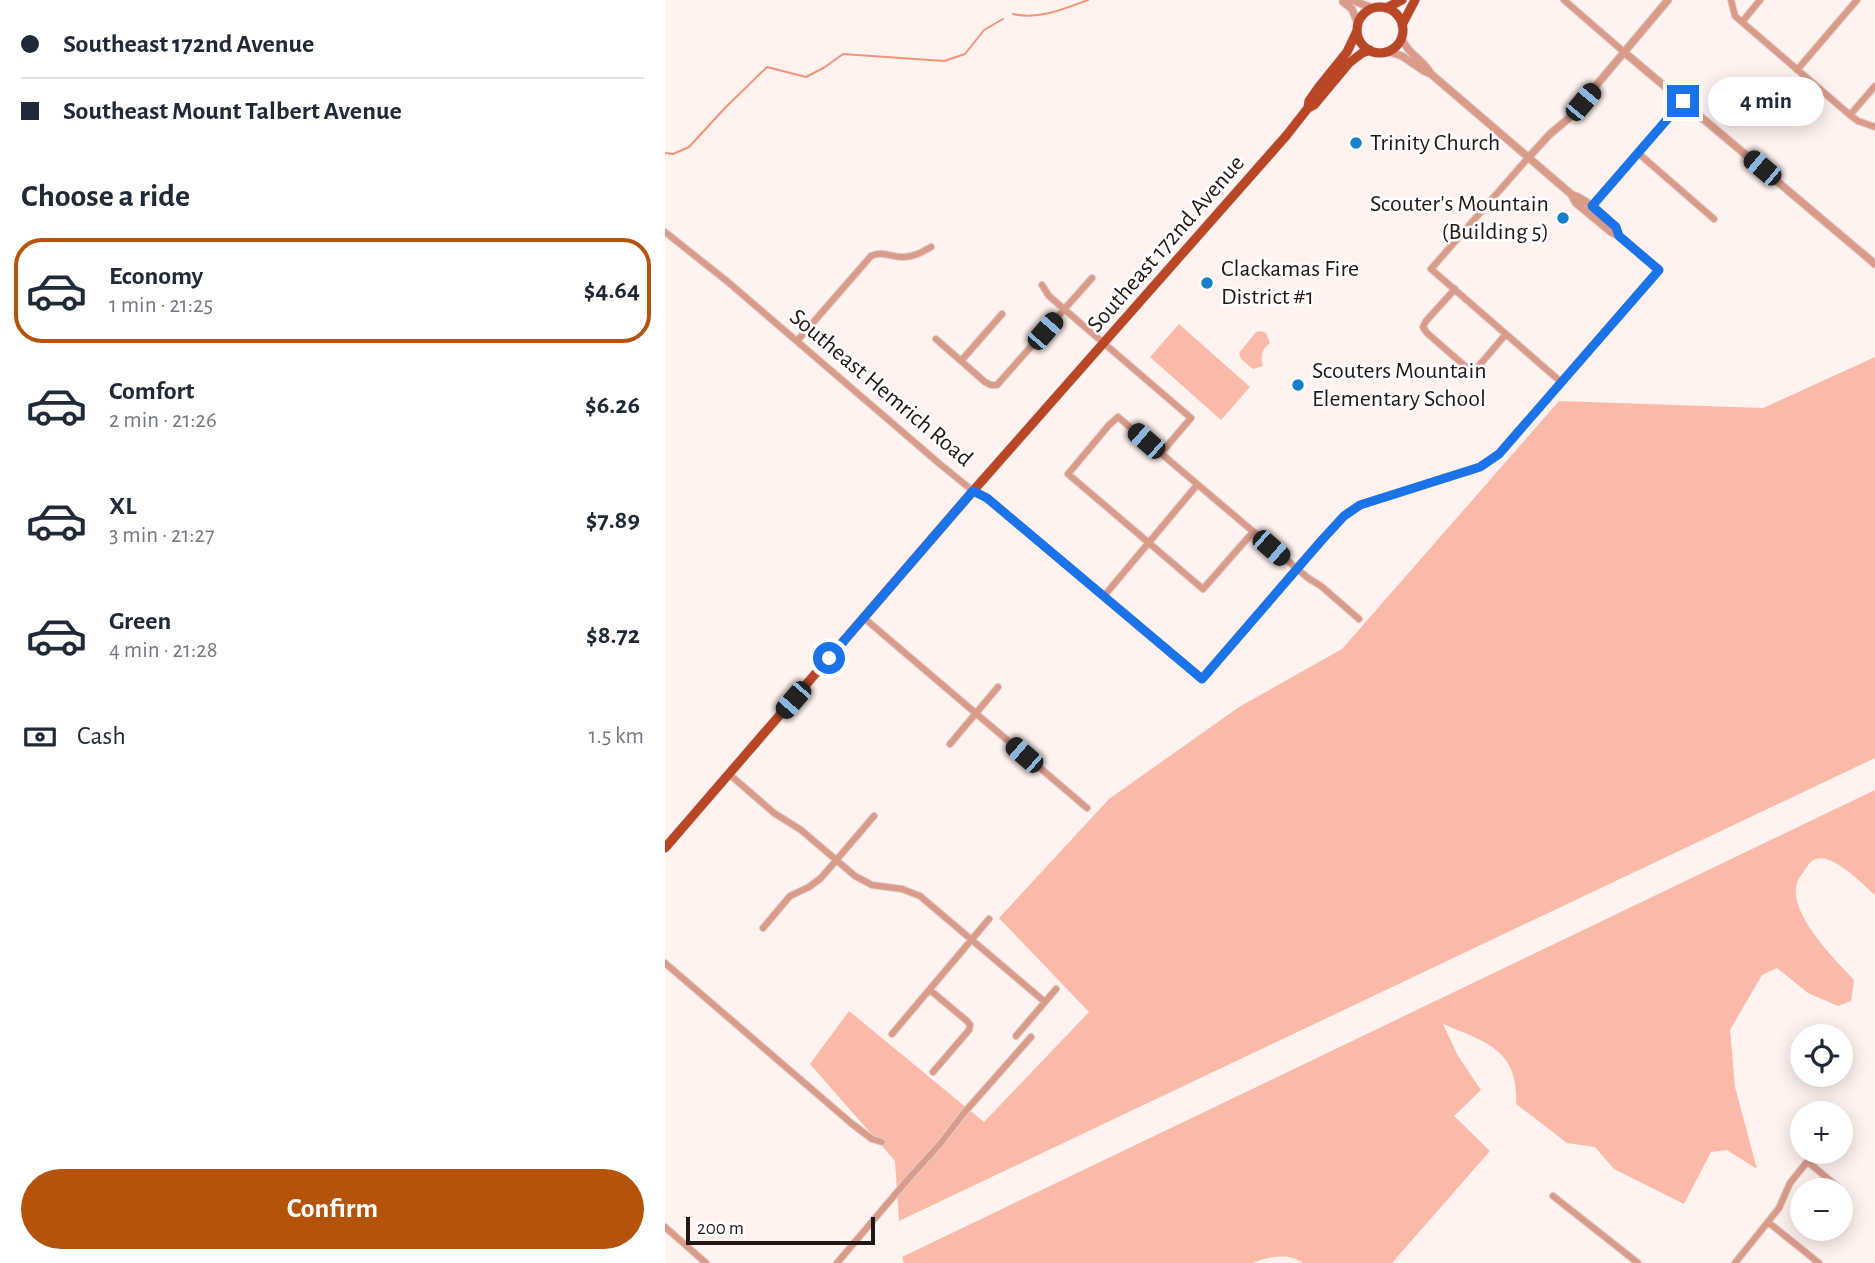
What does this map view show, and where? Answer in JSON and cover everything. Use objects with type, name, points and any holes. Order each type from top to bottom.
[{"type":"main road","points":[[1373,8],[1386,8],[1402,0]]},
{"type":"main road","points":[[1357,27],[1360,40],[1370,50],[1378,52],[1394,48],[1415,0]]},
{"type":"main road","name":"Southeast 172nd Avenue","points":[[665,848],[973,491],[1286,136],[1347,52],[1362,16],[1373,8]]},
{"type":"main road","points":[[1386,8],[1397,14],[1402,25]]},
{"type":"main road","name":"Southeast 172nd Avenue","points":[[1308,108],[1314,106],[1353,59],[1370,50]]},
{"type":"street","points":[[1345,0],[1343,2],[1352,9],[1357,27]]},
{"type":"street","points":[[1352,0],[1373,8]]},
{"type":"street","points":[[1564,0],[1875,264]]},
{"type":"street","points":[[1561,382],[1431,269],[1549,134],[1568,119],[1668,0]]},
{"type":"street","points":[[1731,0],[1735,16],[1850,115],[1875,127]]},
{"type":"street","points":[[1742,22],[1760,0]]},
{"type":"street","points":[[1797,70],[1857,0]]},
{"type":"street","points":[[1401,37],[1408,50],[1431,74]]},
{"type":"street","points":[[1202,679],[1344,516],[1360,505],[1489,463],[1659,270],[1576,203],[1571,194],[1431,74],[1402,56],[1387,51]]},
{"type":"street","points":[[1850,115],[1875,86]]},
{"type":"street","points":[[1592,206],[1683,101]]},
{"type":"street","points":[[1638,153],[1714,219]]},
{"type":"street","points":[[1571,194],[1581,197],[1592,206],[1616,227],[1619,236]]},
{"type":"street","name":"Southeast Hemrich Road","points":[[665,232],[1202,679]]},
{"type":"street","points":[[797,341],[871,256],[878,253],[906,257],[931,247]]},
{"type":"street","points":[[936,339],[988,384],[997,385],[1093,278]]},
{"type":"street","points":[[1042,285],[1049,296],[1191,418],[1161,453]]},
{"type":"street","points":[[1455,289],[1423,327],[1466,368],[1477,368],[1506,334]]},
{"type":"street","points":[[961,361],[1002,314]]},
{"type":"street","points":[[1253,532],[1203,589],[1068,474],[1118,417],[1359,619]]},
{"type":"street","points":[[1104,596],[1197,485]]},
{"type":"street","points":[[864,618],[1087,808]]},
{"type":"street","points":[[950,744],[998,687]]},
{"type":"street","points":[[729,774],[773,813],[801,830],[855,876],[866,882],[885,888],[902,889],[920,897],[1045,1002]]},
{"type":"street","points":[[763,928],[790,896],[818,881],[874,816]]},
{"type":"street","points":[[892,1034],[989,919]]},
{"type":"street","points":[[665,963],[851,1123],[872,1139],[882,1142]]},
{"type":"street","points":[[1016,1036],[1056,989]]},
{"type":"street","points":[[930,990],[970,1025],[969,1030],[933,1073]]},
{"type":"street","points":[[837,1263],[1031,1037]]},
{"type":"street","points":[[1735,1263],[1779,1208],[1790,1183],[1806,1164]]},
{"type":"street","points":[[1810,1164],[1827,1178]]},
{"type":"street","points":[[1553,1196],[1638,1263]]},
{"type":"street","points":[[1768,1222],[1819,1263]]},
{"type":"street","points":[[665,1227],[706,1263]]},
{"type":"street","points":[[1625,1263],[1630,1256]]},
{"type":"shaded area","points":[[1179,324],[1250,387],[1221,420],[1150,357]]},
{"type":"shaded area","points":[[1256,332],[1266,333],[1270,343],[1262,353],[1263,366],[1253,369],[1241,359],[1239,353]]},
{"type":"shaded area","points":[[1875,357],[1875,758],[899,1221],[895,1161],[810,1064],[849,1011],[984,1122],[1089,1012],[999,918],[1109,799],[1239,707],[1342,649],[1559,401],[1763,408]]},
{"type":"shaded area","points":[[1875,790],[1875,895],[1836,863],[1819,858],[1809,864],[1796,887],[1798,905],[1804,919],[1824,947],[1854,980],[1851,1001],[1838,1006],[1808,993],[1777,968],[1762,975],[1730,1030],[1735,1087],[1757,1169],[1727,1150],[1711,1152],[1684,1204],[1614,1169],[1595,1147],[1567,1143],[1516,1104],[1512,1071],[1497,1050],[1473,1036],[1443,1024],[1458,1056],[1481,1090],[1454,1116],[1490,1151],[1392,1263],[1303,1263],[1291,1258],[1271,1257],[1252,1263],[904,1263],[902,1257]]},
{"type":"waterway","points":[[1013,14],[1041,15],[1088,0]]},
{"type":"waterway","points":[[665,153],[673,154],[689,147],[767,67],[806,77],[843,54],[944,61],[965,54],[984,30],[1003,19]]},
{"type":"place","name":"Trinity Church","points":[[1356,143]]},
{"type":"place","name":"Scouter's Mountain (Building 5)","points":[[1563,218]]},
{"type":"place","name":"Clackamas Fire District #1","points":[[1207,283]]},
{"type":"place","name":"Scouters Mountain Elementary School","points":[[1298,385]]},
{"type":"route","points":[[829,658],[973,491],[987,498],[1202,679],[1350,511],[1360,505],[1489,463],[1659,270],[1619,236],[1616,227],[1592,206],[1683,101]]}]
